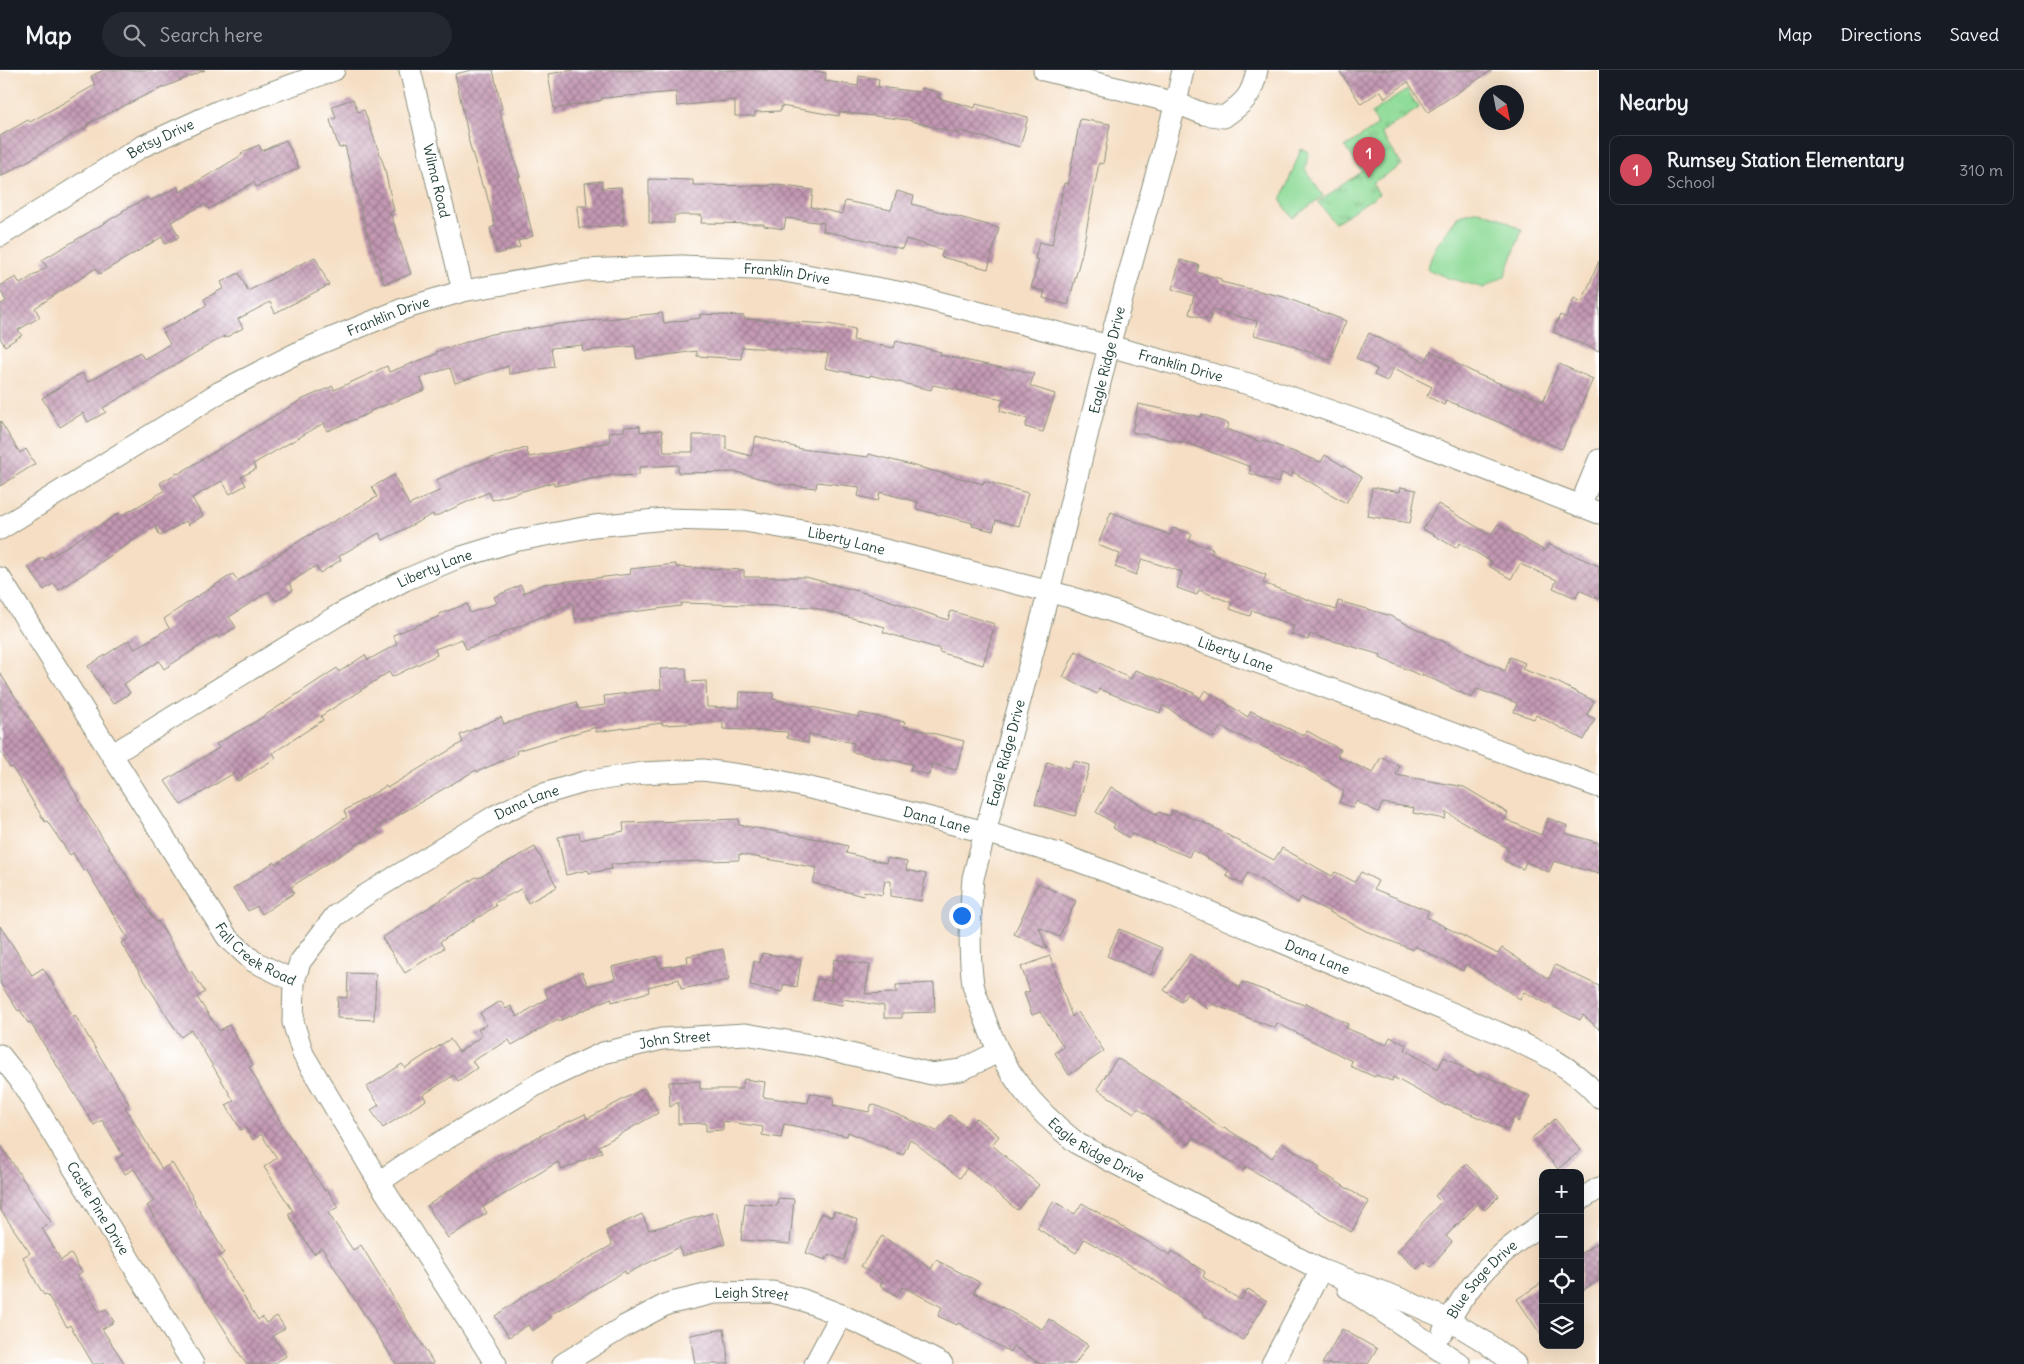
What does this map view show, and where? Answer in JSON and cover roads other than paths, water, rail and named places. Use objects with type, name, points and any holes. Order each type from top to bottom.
[{"type":"street","name":"Betsy Drive","points":[[0,236],[141,147],[219,111],[334,70]]},
{"type":"street","name":"Wilma Road","points":[[410,70],[463,292]]},
{"type":"street","points":[[1044,70],[1176,103],[1204,114],[1224,117],[1243,104],[1254,88],[1257,70]]},
{"type":"street","name":"Eagle Ridge Drive","points":[[1183,70],[1176,103],[1110,346],[1049,592],[973,878],[969,923],[974,986],[998,1052],[1012,1078],[1040,1110],[1078,1144],[1321,1270],[1460,1364]]},
{"type":"street","name":"Franklin Drive","points":[[0,529],[220,392],[301,351],[404,310],[463,292],[585,270],[681,266],[779,270],[902,293],[1110,346],[1266,388],[1382,429],[1589,509]]},
{"type":"street","points":[[1589,509],[1599,460]]},
{"type":"street","name":"Liberty Lane","points":[[113,754],[340,614],[405,580],[455,559],[514,541],[594,526],[666,520],[745,521],[826,535],[1070,597],[1177,633],[1599,787]]},
{"type":"street","name":"Fall Creek Road","points":[[0,578],[227,937],[253,961],[294,981],[293,1022],[303,1054],[380,1182],[496,1364]]},
{"type":"street","name":"Dana Lane","points":[[294,981],[300,962],[335,916],[364,896],[495,816],[537,796],[584,782],[643,773],[713,772],[770,779],[985,832],[1062,855],[1164,893],[1513,1039],[1544,1053],[1568,1069],[1589,1085],[1599,1097]]},
{"type":"street","name":"John Street","points":[[380,1182],[416,1157],[543,1081],[603,1053],[662,1039],[745,1034],[817,1046],[932,1074],[961,1070],[998,1052]]},
{"type":"street","name":"Castle Pine Drive","points":[[0,1055],[20,1080],[193,1364]]},
{"type":"street","points":[[1584,1197],[1599,1188]]},
{"type":"street","name":"Blue Sage Drive","points":[[1436,1347],[1461,1299],[1493,1261],[1513,1243],[1539,1226]]},
{"type":"street","points":[[1272,1364],[1321,1270]]},
{"type":"street","name":"Eagle Ridge Drive","points":[[1321,1270],[1396,1297],[1449,1320],[1482,1340],[1515,1364]]},
{"type":"street","name":"Leigh Street","points":[[563,1364],[625,1326],[668,1304],[714,1294],[772,1292],[803,1300],[841,1315],[942,1364]]},
{"type":"street","points":[[815,1364],[841,1315]]},
{"type":"place","name":"Rumsey Station Elementary","points":[[1369,178]]}]
